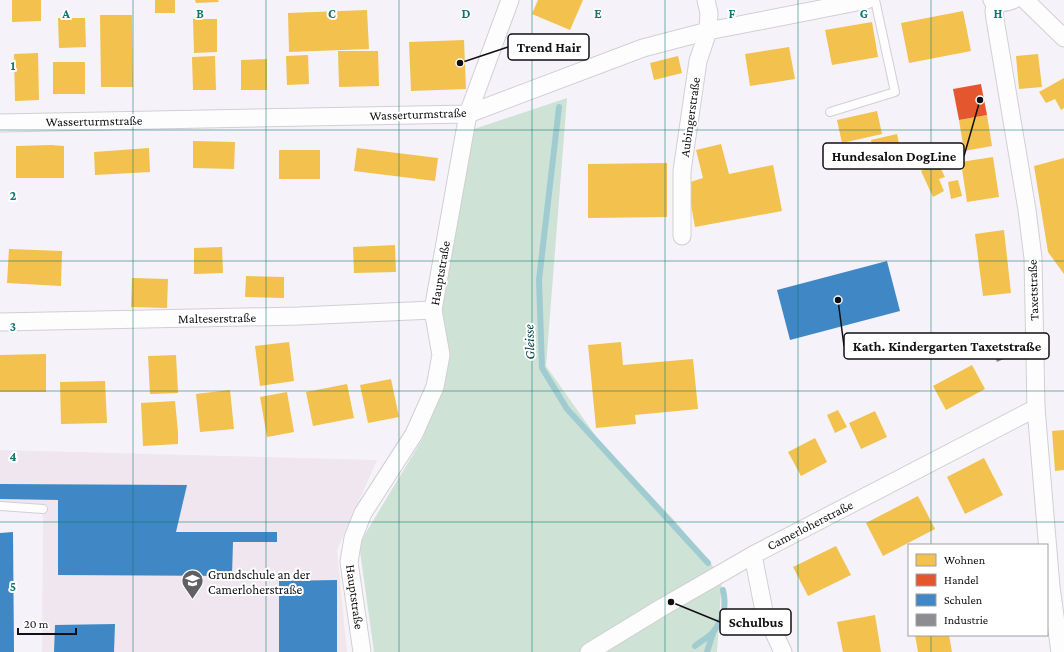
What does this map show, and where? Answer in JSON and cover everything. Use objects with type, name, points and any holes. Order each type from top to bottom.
[{"type":"street","name":"Hauptstraße","points":[[362,652],[349,562],[353,538],[363,513],[414,434],[435,387],[441,355],[433,310],[468,114],[510,0]]},
{"type":"street","name":"Aubingerstraße","points":[[682,236],[682,171],[698,61],[708,31],[709,14],[706,0]]},
{"type":"street","name":"Wasserturmstraße","points":[[0,123],[468,114],[644,48],[708,31],[868,0]]},
{"type":"street","points":[[994,1],[1004,3],[1013,0]]},
{"type":"street","points":[[1025,0],[1064,38]]},
{"type":"street","name":"Taxetstraße","points":[[994,1],[995,19],[1027,210],[1033,258],[1036,408],[1060,652]]},
{"type":"street","name":"Malteserstraße","points":[[0,322],[299,316],[433,310]]},
{"type":"street","name":"Camerloherstraße","points":[[589,652],[671,602],[753,555],[1036,408]]},
{"type":"street","points":[[753,555],[764,611],[784,652]]},
{"type":"lane","points":[[830,112],[895,92],[875,0]]},
{"type":"lane","points":[[0,506],[43,509]]},
{"type":"shaded area","name":"Grundschule an der Camerloherstraße","points":[[0,450],[377,460],[337,550],[347,652],[42,652],[43,507],[0,506]]},
{"type":"green space","points":[[567,98],[546,366],[600,442],[675,521],[722,577],[717,652],[374,652],[359,544],[423,438],[441,388],[448,355],[442,304],[474,129]]},
{"type":"building: Wohnen","points":[[12,0],[41,0],[41,21],[12,22]]},
{"type":"building: Wohnen","points":[[155,0],[175,0],[175,13],[155,13]]},
{"type":"building: Wohnen","points":[[195,0],[218,0],[219,2],[196,3]]},
{"type":"building: Wohnen","points":[[538,0],[583,0],[570,30],[532,14]]},
{"type":"building: Wohnen","points":[[367,10],[369,49],[289,52],[288,13]]},
{"type":"building: Wohnen","points":[[963,11],[971,51],[909,63],[901,23]]},
{"type":"building: Wohnen","points":[[100,15],[132,15],[133,87],[101,87]]},
{"type":"building: Wohnen","points":[[58,18],[85,18],[86,47],[59,48]]},
{"type":"building: Wohnen","points":[[193,19],[217,19],[217,52],[194,53]]},
{"type":"building: Wohnen","points":[[872,22],[878,57],[832,65],[825,30]]},
{"type":"building: Wohnen","points":[[464,40],[466,89],[411,91],[409,42]]},
{"type":"building: Wohnen","points":[[789,47],[795,79],[750,86],[745,54]]},
{"type":"building: Wohnen","points":[[338,51],[378,51],[379,86],[339,87]]},
{"type":"building: Wohnen","points":[[38,53],[39,100],[15,101],[14,54]]},
{"type":"building: Wohnen","points":[[1038,54],[1042,87],[1019,89],[1016,56]]},
{"type":"building: Wohnen","points":[[308,55],[309,84],[287,85],[286,56]]},
{"type":"building: Wohnen","points":[[215,56],[216,90],[193,90],[192,57]]},
{"type":"building: Wohnen","points":[[678,56],[682,73],[654,80],[650,63]]},
{"type":"building: Wohnen","points":[[267,59],[267,90],[241,90],[241,60]]},
{"type":"building: Wohnen","points":[[53,62],[85,62],[85,94],[53,94]]},
{"type":"building: Wohnen","points":[[1064,78],[1064,108],[1061,110],[1055,99],[1046,103],[1039,92]]},
{"type":"building: Wohnen","points":[[877,111],[882,134],[842,143],[837,120]]},
{"type":"building: Wohnen","points":[[987,115],[992,146],[964,151],[959,120]]},
{"type":"building: Wohnen","points":[[897,134],[902,158],[876,164],[871,140]]},
{"type":"building: Wohnen","points":[[193,141],[235,142],[234,169],[193,168]]},
{"type":"building: Wohnen","points":[[721,144],[729,174],[773,165],[782,211],[695,227],[687,183],[703,178],[696,150]]},
{"type":"building: Wohnen","points":[[16,146],[64,146],[64,178],[16,178]]},
{"type":"building: Wohnen","points":[[149,148],[150,172],[95,175],[94,152]]},
{"type":"building: Wohnen","points":[[357,148],[438,158],[435,181],[354,171]]},
{"type":"building: Wohnen","points":[[279,150],[320,150],[320,179],[279,179]]},
{"type":"building: Wohnen","points":[[993,157],[999,197],[967,202],[961,162]]},
{"type":"building: Wohnen","points":[[1064,158],[1064,274],[1048,252],[1034,166]]},
{"type":"building: Wohnen","points":[[667,163],[667,217],[588,218],[588,164]]},
{"type":"building: Wohnen","points":[[938,163],[945,177],[939,179],[944,191],[933,197],[921,171]]},
{"type":"building: Wohnen","points":[[958,180],[962,196],[951,199],[948,182]]},
{"type":"building: Wohnen","points":[[1004,230],[1011,293],[983,296],[975,234]]},
{"type":"building: Wohnen","points":[[395,245],[396,272],[354,273],[353,247]]},
{"type":"building: Wohnen","points":[[222,247],[223,273],[194,274],[194,248]]},
{"type":"building: Wohnen","points":[[9,249],[62,251],[61,286],[7,283]]},
{"type":"building: Wohnen","points":[[246,276],[284,277],[284,298],[245,297]]},
{"type":"building: Wohnen","points":[[132,278],[168,279],[167,308],[131,307]]},
{"type":"building: Wohnen","points":[[289,342],[294,381],[260,386],[255,346]]},
{"type":"building: Wohnen","points":[[621,342],[623,365],[693,359],[698,409],[635,415],[636,424],[596,428],[588,345]]},
{"type":"building: Wohnen","points":[[46,354],[46,392],[0,392],[0,355]]},
{"type":"building: Wohnen","points":[[176,355],[178,393],[150,394],[148,356]]},
{"type":"building: Wohnen","points":[[972,365],[985,389],[946,410],[933,386]]},
{"type":"building: Wohnen","points":[[391,379],[399,417],[368,423],[360,385]]},
{"type":"building: Wohnen","points":[[105,381],[107,423],[61,424],[60,382]]},
{"type":"building: Wohnen","points":[[347,384],[354,418],[313,426],[306,392]]},
{"type":"building: Wohnen","points":[[230,390],[234,429],[200,432],[196,394]]},
{"type":"building: Wohnen","points":[[287,392],[294,432],[267,437],[260,397]]},
{"type":"building: Wohnen","points":[[175,401],[178,444],[143,446],[141,403]]},
{"type":"building: Wohnen","points":[[838,410],[847,427],[835,433],[827,415]]},
{"type":"building: Wohnen","points":[[875,411],[887,437],[861,449],[849,423]]},
{"type":"building: Wohnen","points":[[1064,430],[1064,470],[1055,471],[1052,431]]},
{"type":"building: Wohnen","points":[[815,438],[827,462],[801,476],[788,452]]},
{"type":"building: Wohnen","points":[[984,458],[1003,495],[965,514],[947,477]]},
{"type":"building: Wohnen","points":[[918,496],[935,529],[883,556],[866,523]]},
{"type":"building: Wohnen","points":[[836,546],[851,575],[808,596],[793,567]]},
{"type":"building: Wohnen","points":[[875,615],[881,652],[843,652],[837,622]]},
{"type":"building: Wohnen","points":[[915,636],[949,636],[952,652],[918,652]]},
{"type":"building: Handel","points":[[981,84],[987,115],[959,120],[953,89]]},
{"type":"building: Schulen","points":[[887,261],[900,311],[790,340],[777,290]]},
{"type":"building: Schulen","points":[[0,484],[187,485],[176,532],[277,532],[277,542],[233,542],[232,576],[58,575],[58,500],[0,499]]},
{"type":"building: Schulen","points":[[13,532],[14,652],[0,652],[0,533]]},
{"type":"building: Schulen","points":[[337,580],[337,652],[279,652],[279,581]]},
{"type":"building: Schulen","points":[[115,624],[114,652],[54,652],[55,625]]},
{"type":"building: Industrie","points":[[1008,339],[1015,354],[997,362],[990,347]]},
{"type":"waterway","name":"Gleisse","points":[[559,107],[539,280],[542,368],[567,409],[708,563]]},
{"type":"waterway","name":"Gleisse","points":[[695,646],[711,634],[720,622],[724,612],[725,601],[723,590]]},
{"type":"waterway","points":[[707,652],[713,633]]},
{"type":"place","name":"Trend Hair","points":[[460,63]]},
{"type":"place","name":"Hundesalon DogLine","points":[[980,100]]},
{"type":"place","name":"Kath. Kindergarten Taxetstraße","points":[[838,300]]},
{"type":"place","name":"Grundschule an der Camerloherstraße","points":[[192,600]]},
{"type":"place","name":"Schulbus","points":[[671,602]]}]
